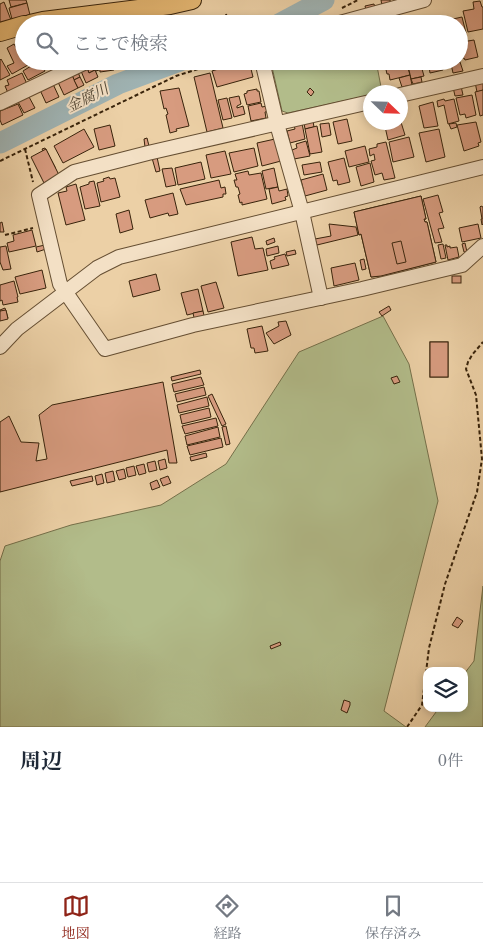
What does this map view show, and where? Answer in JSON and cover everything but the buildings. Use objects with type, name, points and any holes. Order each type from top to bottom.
[{"type":"main road","points":[[115,15],[170,6],[192,0]]},
{"type":"main road","points":[[0,32],[15,28]]},
{"type":"street","points":[[369,15],[424,0]]},
{"type":"street","points":[[0,103],[69,70]]},
{"type":"street","points":[[264,70],[302,212],[321,298]]},
{"type":"street","points":[[408,93],[483,76]]},
{"type":"street","points":[[363,104],[74,172],[39,195],[60,284],[105,350],[193,325],[321,298],[462,265],[483,246]]},
{"type":"street","points":[[0,347],[17,329],[97,268],[119,257],[483,167]]},
{"type":"path","points":[[0,161],[176,76],[195,70]]},
{"type":"path","points":[[26,149],[35,193],[39,195]]},
{"type":"path","points":[[5,235],[45,225]]},
{"type":"path","points":[[407,727],[422,705],[431,639],[445,584],[477,492],[482,459],[476,395],[466,369],[472,355],[483,342]]},
{"type":"green space","points":[[273,70],[378,70],[381,85],[363,85],[363,97],[288,113],[282,111]]},
{"type":"green space","points":[[383,316],[409,364],[438,501],[384,711],[406,727],[0,727],[0,561],[5,546],[71,525],[161,505],[226,464],[299,352]]},
{"type":"green space","points":[[483,586],[483,727],[425,727],[436,712],[468,712],[468,669],[474,661]]},
{"type":"waterway","name":"金腐川","points":[[296,15],[324,0]]},
{"type":"waterway","name":"金腐川","points":[[0,143],[118,84],[156,70]]}]
